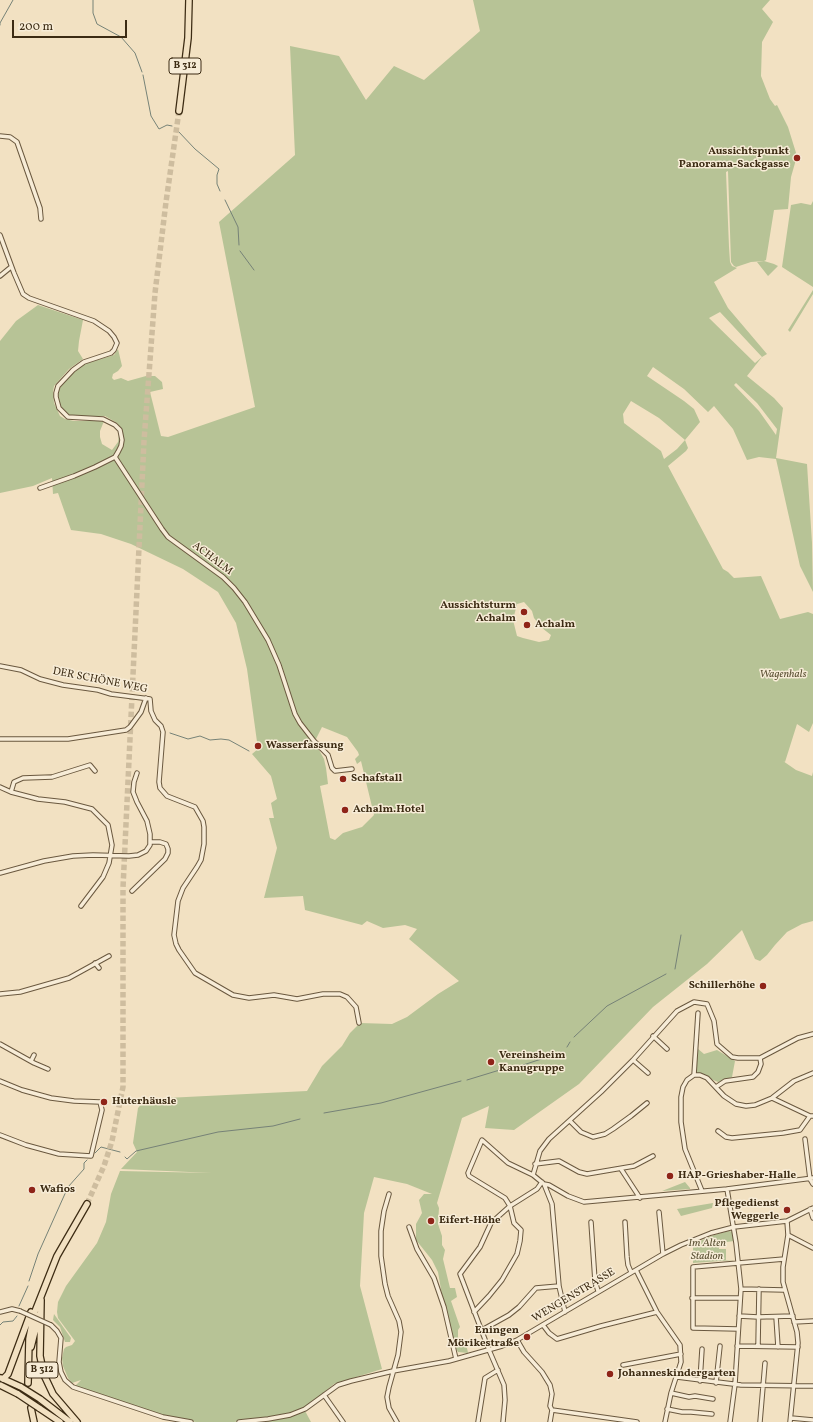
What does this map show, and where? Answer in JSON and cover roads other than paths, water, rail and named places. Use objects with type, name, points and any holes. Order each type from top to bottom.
[{"type":"main road","name":"B 312","points":[[179,111],[188,38],[189,0]]},
{"type":"main road","name":"B 312","points":[[1,1378],[8,1374],[33,1308],[58,1256],[87,1204]]},
{"type":"main road","name":"B 312","points":[[42,1291],[40,1356],[44,1375],[55,1397],[77,1422]]},
{"type":"main road","name":"B 312","points":[[28,1383],[28,1356],[31,1327],[42,1291]]},
{"type":"main road","name":"B 312","points":[[28,1356],[41,1307]]},
{"type":"main road","points":[[1,1378],[21,1387],[40,1399],[70,1422]]},
{"type":"main road","points":[[0,1385],[18,1394],[60,1422]]},
{"type":"main road","points":[[31,1408],[34,1422]]},
{"type":"street","points":[[0,136],[10,137],[17,142],[40,208],[41,219]]},
{"type":"street","points":[[0,235],[21,291],[26,296],[94,321],[109,331],[114,336],[117,343],[111,353],[84,362],[73,370],[58,386],[56,397],[59,408],[68,417],[103,418],[115,425],[120,430],[122,440],[121,446],[114,457],[74,476],[40,488]]},
{"type":"street","points":[[0,276],[11,267]]},
{"type":"street","name":"ACHALM","points":[[114,457],[168,537],[223,577],[245,602],[268,640],[295,714],[300,723],[314,741],[328,755],[332,768],[335,771],[352,769]]},
{"type":"street","name":"DER SCHÖNE WEG","points":[[0,666],[20,670],[40,679],[63,685],[98,690],[111,694],[150,699],[151,711],[155,720],[161,726],[163,732],[159,782],[160,788],[167,796],[195,808],[203,821],[204,841],[202,855],[198,865],[180,894],[174,930],[176,946],[189,967],[195,973],[231,994],[242,997],[274,995],[297,999],[327,993],[344,995],[356,1007],[360,1023]]},
{"type":"street","points":[[0,739],[68,739],[126,730],[141,712],[146,698]]},
{"type":"street","points":[[11,792],[14,782],[23,778],[52,777],[90,765],[95,770]]},
{"type":"street","points":[[0,872],[54,859],[87,855],[129,856],[138,855],[146,851],[151,842],[148,826],[134,792],[134,782],[137,773]]},
{"type":"street","points":[[0,787],[11,792],[38,799],[65,802],[92,809],[108,825],[112,842],[111,856],[105,874],[81,906]]},
{"type":"street","points":[[132,891],[162,862],[168,853],[166,844],[151,842]]},
{"type":"street","points":[[0,994],[20,992],[69,978],[109,956]]},
{"type":"street","points":[[95,963],[98,968]]},
{"type":"street","points":[[533,1175],[535,1164],[544,1144],[633,1060],[677,1011],[694,1002],[707,1004],[714,1021],[717,1044],[732,1057],[760,1058],[798,1038],[813,1034]]},
{"type":"street","points":[[694,1075],[698,1013]]},
{"type":"street","points":[[653,1036],[667,1049]]},
{"type":"street","points":[[0,1044],[31,1062],[48,1069]]},
{"type":"street","points":[[31,1062],[34,1055]]},
{"type":"street","points":[[716,1087],[725,1081],[753,1077],[758,1072],[761,1064],[760,1058]]},
{"type":"street","points":[[633,1060],[648,1074]]},
{"type":"street","points":[[702,1191],[685,1149],[681,1122],[681,1097],[683,1087],[687,1080],[694,1075],[700,1075],[707,1078],[724,1096],[736,1104],[755,1105],[772,1098],[794,1081],[813,1073]]},
{"type":"street","points":[[0,1081],[28,1092],[51,1098],[100,1102],[102,1110],[91,1156],[58,1154],[26,1145],[0,1135]]},
{"type":"street","points":[[718,1131],[726,1137],[732,1138],[783,1134],[800,1130],[811,1116],[772,1098]]},
{"type":"street","points":[[570,1121],[580,1132],[593,1137],[605,1134],[613,1129],[647,1103]]},
{"type":"street","points":[[805,1139],[813,1184]]},
{"type":"street","points":[[474,1312],[502,1280],[516,1254],[520,1241],[521,1230],[514,1223],[510,1206],[505,1198],[469,1176],[468,1173],[482,1140],[508,1163],[533,1175],[543,1183],[568,1196],[584,1202],[727,1189],[812,1178]]},
{"type":"street","points":[[535,1164],[559,1161],[578,1172],[587,1174],[634,1166],[653,1156]]},
{"type":"street","points":[[621,1169],[640,1198]]},
{"type":"street","points":[[503,1422],[505,1400],[504,1385],[460,1274],[480,1247],[491,1223],[510,1206],[537,1189],[543,1183]]},
{"type":"street","points":[[543,1183],[552,1204],[559,1286],[565,1312]]},
{"type":"street","points":[[727,1189],[734,1227],[741,1289],[730,1422]]},
{"type":"street","points":[[389,1194],[384,1211],[381,1231],[381,1256],[388,1296],[399,1321],[401,1332],[401,1341],[387,1397],[389,1408],[397,1422]]},
{"type":"street","points":[[812,1208],[813,1218]]},
{"type":"street","name":"WENGENSTRASSE","points":[[239,1422],[290,1415],[304,1409],[338,1386],[351,1380],[393,1370],[456,1359],[489,1350],[517,1340],[631,1272],[663,1254],[696,1239],[734,1227],[787,1221],[812,1208]]},
{"type":"street","points":[[659,1212],[663,1254]]},
{"type":"street","points":[[787,1221],[788,1235],[783,1274],[784,1290],[798,1335],[795,1386],[790,1420],[813,1420]]},
{"type":"street","points":[[591,1222],[595,1282],[598,1291]]},
{"type":"street","points":[[625,1222],[628,1265],[631,1272]]},
{"type":"street","points":[[409,1227],[416,1249],[434,1278],[444,1307],[456,1359]]},
{"type":"street","points":[[788,1235],[813,1248]]},
{"type":"street","points":[[738,1329],[693,1328],[693,1267],[784,1259]]},
{"type":"street","points":[[636,1270],[657,1312],[680,1345],[682,1354],[677,1377],[671,1393],[665,1422]]},
{"type":"street","points":[[482,1330],[514,1311],[536,1288],[559,1286]]},
{"type":"street","points":[[741,1289],[784,1290]]},
{"type":"street","points":[[758,1346],[759,1289]]},
{"type":"street","points":[[692,1298],[740,1298]]},
{"type":"street","points":[[0,1310],[12,1309],[20,1311],[51,1325],[57,1331],[61,1338],[59,1362],[61,1372],[65,1380],[74,1387],[163,1416],[191,1422]]},
{"type":"street","points":[[543,1325],[549,1334],[557,1339],[657,1312]]},
{"type":"street","points":[[739,1316],[793,1316]]},
{"type":"street","points":[[776,1317],[778,1347]]},
{"type":"street","points":[[794,1322],[813,1321]]},
{"type":"street","points":[[517,1340],[524,1352],[542,1372],[550,1385],[552,1394],[550,1422]]},
{"type":"street","points":[[716,1383],[720,1346]]},
{"type":"street","points":[[737,1346],[798,1347]]},
{"type":"street","points":[[700,1380],[702,1349]]},
{"type":"street","points":[[623,1365],[682,1354]]},
{"type":"street","points":[[760,1422],[765,1363]]},
{"type":"street","points":[[478,1422],[485,1378],[498,1370]]},
{"type":"street","points":[[677,1377],[716,1383],[764,1386],[813,1386]]},
{"type":"street","points":[[671,1393],[689,1397],[695,1396],[713,1399]]},
{"type":"street","points":[[324,1395],[343,1422]]},
{"type":"street","points":[[667,1409],[682,1412],[712,1414]]},
{"type":"street","points":[[552,1410],[637,1422]]},
{"type":"waterway","points":[[0,25],[13,0]]},
{"type":"waterway","points":[[93,0],[93,13],[97,24],[121,37],[135,53],[142,72]]},
{"type":"waterway","points":[[143,75],[151,116],[159,129],[167,125],[172,126]]},
{"type":"waterway","points":[[178,131],[195,149],[219,169],[217,184],[220,191]]},
{"type":"waterway","points":[[225,200],[238,227],[239,245]]},
{"type":"waterway","points":[[240,251],[254,270]]},
{"type":"waterway","points":[[170,733],[188,739],[200,736],[210,740],[229,740],[249,751]]},
{"type":"waterway","points":[[675,969],[681,935]]},
{"type":"waterway","points":[[574,1037],[607,1006],[666,974]]},
{"type":"waterway","points":[[567,1047],[570,1042]]},
{"type":"waterway","points":[[467,1080],[503,1069],[520,1066],[563,1052]]},
{"type":"waterway","points":[[324,1113],[381,1103],[461,1081]]},
{"type":"waterway","points":[[125,1157],[127,1159],[136,1151],[218,1132],[273,1126],[300,1119]]},
{"type":"waterway","points":[[95,1153],[101,1147],[120,1152]]},
{"type":"waterway","points":[[29,1281],[38,1254],[68,1187],[84,1169],[84,1163],[87,1160]]},
{"type":"waterway","points":[[19,1306],[28,1286]]},
{"type":"waterway","points":[[0,1325],[3,1322],[13,1321],[17,1316]]},
{"type":"tunnel","points":[[87,1204],[104,1166],[112,1141],[123,1087],[123,888],[144,441],[155,293],[179,111]]},
{"type":"place","name":"Aussichtspunkt Panorama-Sackgasse","points":[[797,158]]},
{"type":"place","name":"Aussichtsturm Achalm","points":[[524,612]]},
{"type":"place","name":"Achalm","points":[[527,625]]},
{"type":"place","name":"Wasserfassung","points":[[258,746]]},
{"type":"place","name":"Schafstall","points":[[343,779]]},
{"type":"place","name":"Achalm.Hotel","points":[[345,810]]},
{"type":"place","name":"Schillerhöhe","points":[[763,986]]},
{"type":"place","name":"Vereinsheim Kanugruppe","points":[[491,1062]]},
{"type":"place","name":"Huterhäusle","points":[[104,1102]]},
{"type":"place","name":"HAP-Grieshaber-Halle","points":[[670,1176]]},
{"type":"place","name":"Wafios","points":[[32,1190]]},
{"type":"place","name":"Pflegedienst Weggerle","points":[[787,1210]]},
{"type":"place","name":"Eifert-Höhe","points":[[431,1221]]},
{"type":"place","name":"Eningen Mörikestraße","points":[[527,1337]]},
{"type":"place","name":"Johanneskindergarten","points":[[610,1374]]},
{"type":"park label","name":"Wagenhals","points":[[783,675]]},
{"type":"park label","name":"Im Alten Stadion","points":[[707,1250]]}]
